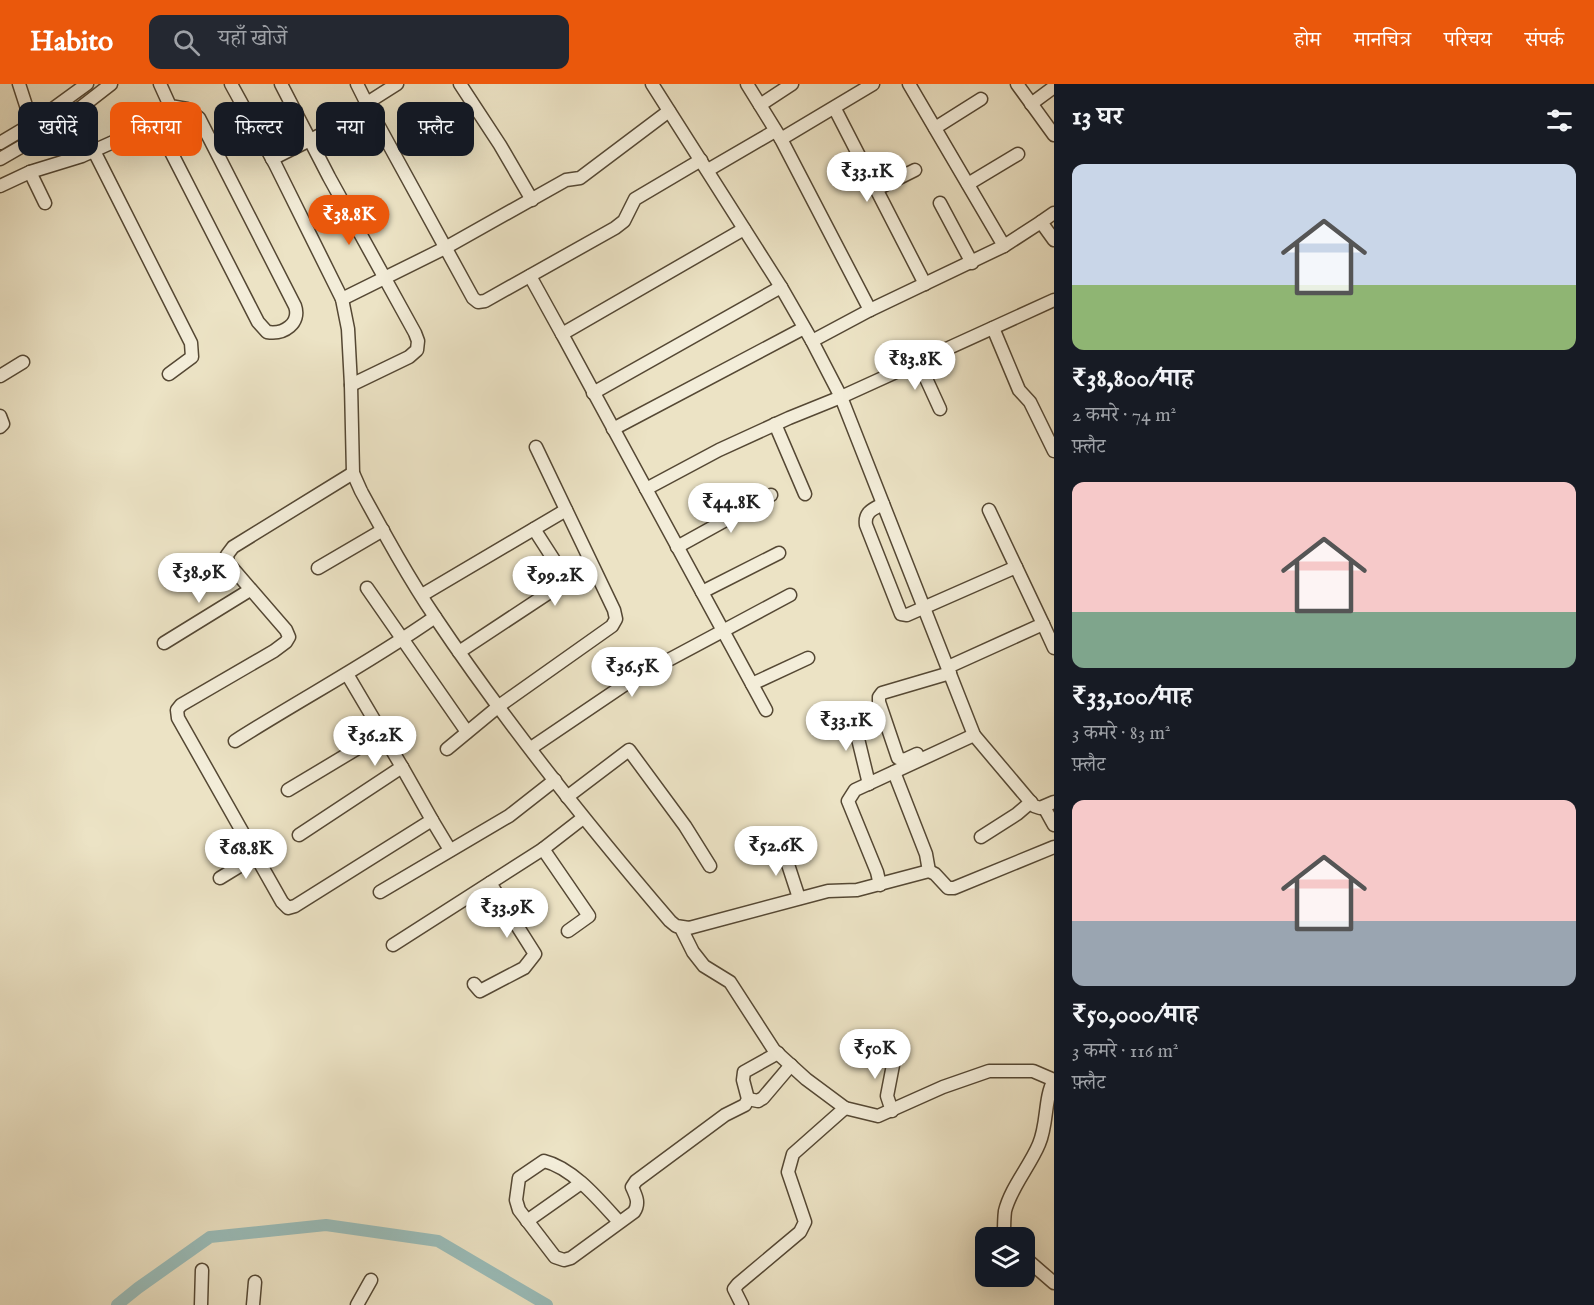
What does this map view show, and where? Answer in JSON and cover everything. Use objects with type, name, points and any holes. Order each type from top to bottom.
[{"type":"street","points":[[19,84],[25,102]]},
{"type":"street","points":[[62,102],[87,84]]},
{"type":"street","points":[[0,159],[57,126],[111,84]]},
{"type":"street","points":[[160,84],[168,102]]},
{"type":"street","points":[[231,84],[272,159],[342,299],[348,329],[353,473],[383,530],[435,617],[583,818],[670,921],[681,928],[693,952],[704,966],[730,982],[778,1053],[806,1079],[845,1108],[878,1116],[943,1087],[990,1071],[1032,1071],[1054,1080],[1048,1090],[1047,1116],[1040,1143],[1005,1211],[1004,1227]]},
{"type":"street","points":[[281,84],[418,341],[417,350],[409,357],[351,385]]},
{"type":"street","points":[[357,84],[366,102]]},
{"type":"street","points":[[373,102],[397,84]]},
{"type":"street","points":[[460,84],[531,200]]},
{"type":"street","points":[[652,84],[781,287],[841,397],[973,733],[1031,802],[1040,808],[1049,805],[1054,825]]},
{"type":"street","points":[[747,84],[778,135],[870,310]]},
{"type":"street","points":[[760,105],[792,84]]},
{"type":"street","points":[[385,137],[473,298],[478,302],[485,301],[615,228],[624,221],[635,200],[705,165],[835,109],[873,84]]},
{"type":"street","points":[[909,84],[1004,246]]},
{"type":"street","points":[[1017,84],[1054,135]]},
{"type":"street","points":[[1031,104],[1054,87]]},
{"type":"street","points":[[935,128],[981,99]]},
{"type":"street","points":[[835,109],[925,284]]},
{"type":"street","points":[[342,299],[445,248],[566,180],[580,178],[669,111]]},
{"type":"street","points":[[173,156],[258,322],[267,332],[280,333],[292,325],[296,319],[295,306],[202,124]]},
{"type":"street","points":[[0,143],[18,132]]},
{"type":"street","points":[[272,159],[316,137]]},
{"type":"street","points":[[968,184],[1018,154]]},
{"type":"street","points":[[0,186],[30,172],[79,156]]},
{"type":"street","points":[[97,156],[191,343],[192,357],[169,374]]},
{"type":"street","points":[[877,189],[915,170]]},
{"type":"street","points":[[30,172],[45,203]]},
{"type":"street","points":[[940,203],[972,263]]},
{"type":"street","points":[[812,341],[870,310],[972,263],[1004,246],[1054,213]]},
{"type":"street","points":[[1041,222],[1054,240]]},
{"type":"street","points":[[562,334],[744,229]]},
{"type":"street","points":[[530,276],[766,710]]},
{"type":"street","points":[[593,393],[781,287]]},
{"type":"street","points":[[646,489],[719,450],[775,424],[1053,302]]},
{"type":"street","points":[[613,429],[804,328]]},
{"type":"street","points":[[993,328],[1019,390],[1030,402],[1054,451]]},
{"type":"street","points":[[918,361],[940,408]]},
{"type":"street","points":[[0,376],[23,362]]},
{"type":"street","points":[[0,416],[3,424],[0,427]]},
{"type":"street","points":[[775,424],[805,494]]},
{"type":"street","points":[[447,749],[499,706],[612,626],[616,619],[614,610],[536,447]]},
{"type":"street","points":[[353,473],[233,547],[227,555],[228,563],[286,630],[289,637],[286,642],[182,705],[177,710],[178,718],[288,908],[295,906],[432,820]]},
{"type":"street","points":[[677,547],[771,495]]},
{"type":"street","points":[[883,504],[867,513],[865,518],[901,614],[907,615],[925,608],[1016,567]]},
{"type":"street","points":[[422,595],[566,510]]},
{"type":"street","points":[[989,510],[1054,648]]},
{"type":"street","points":[[459,652],[562,584],[563,574],[534,529]]},
{"type":"street","points":[[318,568],[383,530]]},
{"type":"street","points":[[702,592],[779,553]]},
{"type":"street","points":[[367,588],[467,732]]},
{"type":"street","points":[[164,643],[250,590]]},
{"type":"street","points":[[531,748],[633,679],[790,595]]},
{"type":"street","points":[[235,741],[402,640],[435,617]]},
{"type":"street","points":[[973,733],[904,760],[898,758],[879,697],[882,693],[949,670],[1042,624]]},
{"type":"street","points":[[752,684],[808,658]]},
{"type":"street","points":[[347,674],[450,850]]},
{"type":"street","points":[[852,714],[868,784]]},
{"type":"street","points":[[880,885],[877,872],[848,801],[855,790],[973,733]]},
{"type":"street","points":[[288,790],[382,734]]},
{"type":"street","points":[[567,797],[629,750],[685,826],[710,866]]},
{"type":"street","points":[[299,835],[402,767]]},
{"type":"street","points":[[894,772],[926,854],[929,871]]},
{"type":"street","points":[[380,892],[508,816],[555,780]]},
{"type":"street","points":[[981,837],[1017,814],[1031,802]]},
{"type":"street","points":[[393,945],[543,849],[583,818]]},
{"type":"street","points":[[782,846],[799,898]]},
{"type":"street","points":[[681,928],[689,928],[828,891],[857,890],[929,871],[948,888],[954,888],[1054,847]]},
{"type":"street","points":[[543,849],[589,916],[568,931]]},
{"type":"street","points":[[220,878],[256,856]]},
{"type":"street","points":[[474,984],[480,991],[524,968],[535,954],[490,884]]},
{"type":"street","points":[[892,1111],[887,1096],[894,1065],[893,1042]]},
{"type":"street","points":[[748,1100],[743,1080],[744,1071],[778,1053]]},
{"type":"street","points":[[748,1100],[758,1101],[763,1098],[791,1065]]},
{"type":"street","points":[[619,1222],[591,1191],[554,1163],[544,1161],[519,1178],[516,1200],[519,1210],[555,1257],[564,1260],[571,1258],[634,1212],[638,1200],[632,1187],[636,1181],[724,1115],[745,1104],[748,1100]]},
{"type":"street","points":[[742,1305],[734,1289],[800,1232],[805,1222],[788,1172],[793,1154],[845,1108]]},
{"type":"street","points":[[527,1221],[581,1184]]},
{"type":"street","points":[[1035,1267],[1054,1283]]},
{"type":"street","points":[[201,1305],[202,1269]]},
{"type":"street","points":[[357,1305],[371,1280]]},
{"type":"street","points":[[253,1305],[255,1282]]},
{"type":"waterway","points":[[117,1305],[210,1237],[326,1225],[438,1241],[547,1305]]}]
